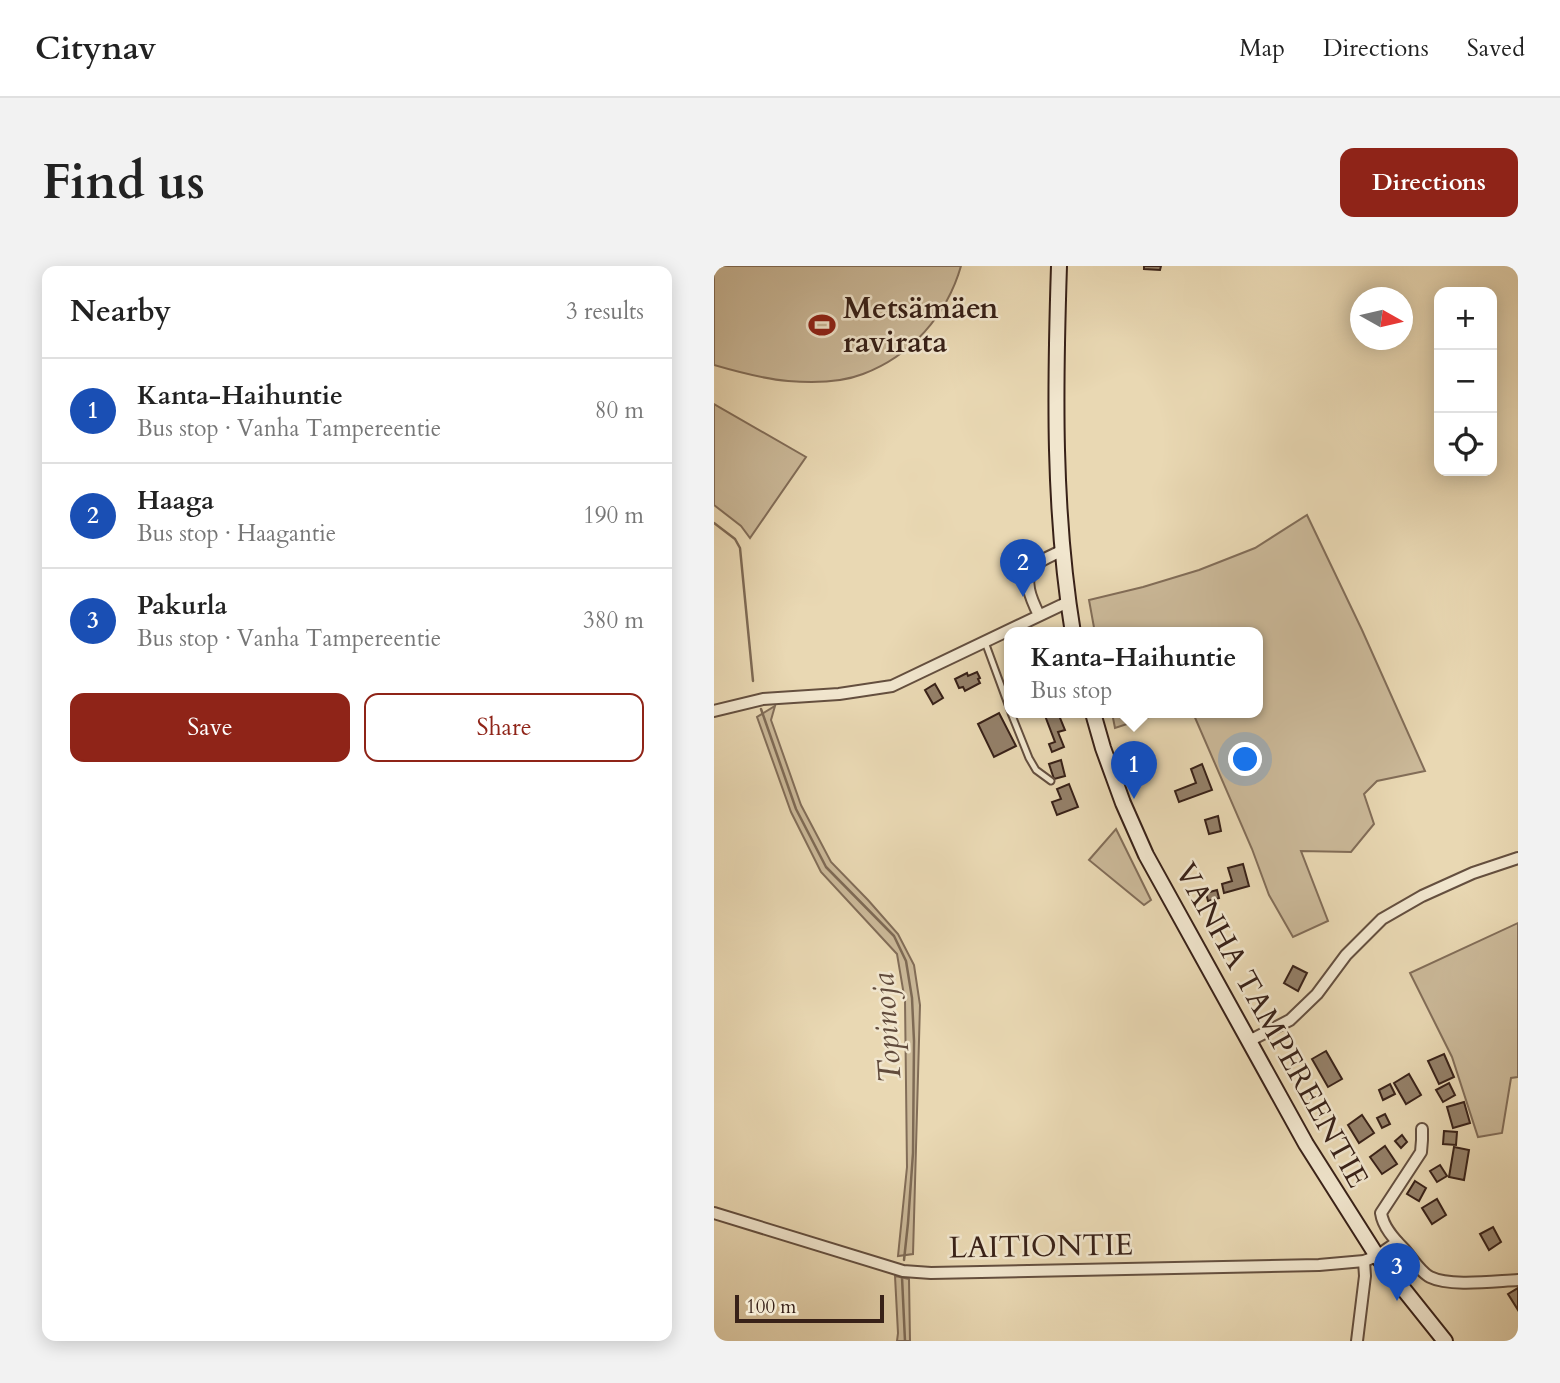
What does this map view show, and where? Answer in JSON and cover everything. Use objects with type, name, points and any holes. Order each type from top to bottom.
[{"type":"main road","points":[[1059,266],[1057,463],[1061,551],[1072,627]]},
{"type":"main road","name":"VANHA TAMPEREENTIE","points":[[1094,718],[1119,792],[1146,855],[1370,1259],[1445,1341]]},
{"type":"street","points":[[1039,615],[1029,590],[1031,570],[1061,551]]},
{"type":"street","points":[[1015,627],[1068,602]]},
{"type":"street","points":[[714,710],[763,699],[839,694],[892,686],[1004,632]]},
{"type":"street","points":[[1249,1041],[1290,1020],[1317,994],[1346,955],[1382,919],[1422,896],[1462,878],[1518,858]]},
{"type":"street","points":[[1422,1129],[1420,1152],[1381,1213],[1382,1222],[1428,1276],[1453,1283],[1518,1280]]},
{"type":"street","name":"LAITIONTIE","points":[[714,1213],[903,1271],[931,1273],[1320,1265],[1370,1259]]},
{"type":"street","points":[[1357,1341],[1365,1276],[1370,1259],[1397,1242]]},
{"type":"lane","points":[[985,642],[1004,694]]},
{"type":"lane","points":[[1013,718],[1036,770],[1051,781]]},
{"type":"shaded area","name":"Metsämäen ravirata","points":[[714,266],[961,266],[947,301],[925,332],[911,345],[897,356],[863,374],[835,381],[816,382],[769,379],[714,365]]},
{"type":"shaded area","points":[[714,404],[806,457],[750,538],[741,526],[714,505]]},
{"type":"shaded area","points":[[1307,515],[1425,771],[1377,781],[1364,794],[1374,824],[1351,852],[1301,851],[1328,921],[1293,937],[1269,895],[1195,718],[1263,718],[1263,627],[1094,627],[1089,600],[1199,570],[1255,548]]},
{"type":"shaded area","points":[[775,706],[771,720],[801,805],[831,862],[898,934],[914,965],[920,1005],[913,1254],[898,1256],[907,1167],[905,1001],[897,954],[821,872],[791,812],[757,717]]},
{"type":"shaded area","points":[[1113,718],[1146,718],[1115,728]]},
{"type":"shaded area","points":[[1116,829],[1151,900],[1144,905],[1089,860]]},
{"type":"shaded area","points":[[1518,923],[1518,1077],[1511,1078],[1502,1133],[1478,1137],[1452,1057],[1410,973]]},
{"type":"shaded area","points":[[895,1276],[909,1279],[910,1341],[897,1341]]},
{"type":"building","points":[[1144,266],[1161,266],[1160,270],[1144,269]]},
{"type":"building","points":[[977,672],[980,683],[965,691],[963,687],[959,688],[955,679]]},
{"type":"building","points":[[935,684],[943,698],[933,704],[925,690]]},
{"type":"building","points":[[999,713],[1016,746],[994,757],[978,724]]},
{"type":"building","points":[[1046,718],[1060,718],[1065,730],[1058,732],[1064,747],[1052,752],[1049,744],[1055,742]]},
{"type":"building","points":[[1061,760],[1065,776],[1054,779],[1049,764]]},
{"type":"building","points":[[1202,764],[1212,790],[1179,802],[1175,791],[1196,783],[1191,769]]},
{"type":"building","points":[[1069,784],[1078,807],[1057,815],[1052,802],[1061,799],[1057,789]]},
{"type":"building","points":[[1218,816],[1221,831],[1209,834],[1205,820]]},
{"type":"building","points":[[1243,864],[1249,886],[1224,893],[1222,884],[1232,881],[1228,868]]},
{"type":"building","points":[[1217,890],[1219,898],[1208,901],[1206,893]]},
{"type":"building","points":[[1293,966],[1307,973],[1298,991],[1284,983]]},
{"type":"building","points":[[1326,1051],[1342,1079],[1328,1087],[1312,1059]]},
{"type":"building","points":[[1444,1054],[1454,1077],[1439,1084],[1428,1061]]},
{"type":"building","points":[[1409,1074],[1421,1095],[1406,1104],[1394,1083]]},
{"type":"building","points":[[1449,1083],[1455,1095],[1443,1102],[1436,1090]]},
{"type":"building","points":[[1390,1084],[1395,1094],[1383,1100],[1379,1090]]},
{"type":"building","points":[[1464,1102],[1470,1123],[1453,1128],[1447,1107]]},
{"type":"building","points":[[1385,1114],[1390,1124],[1382,1128],[1377,1118]]},
{"type":"building","points":[[1362,1115],[1374,1133],[1359,1143],[1348,1125]]},
{"type":"building","points":[[1444,1131],[1457,1132],[1456,1145],[1443,1144]]},
{"type":"building","points":[[1402,1135],[1407,1142],[1401,1148],[1395,1141]]},
{"type":"building","points":[[1385,1146],[1397,1164],[1382,1174],[1370,1157]]},
{"type":"building","points":[[1454,1147],[1469,1150],[1464,1180],[1449,1177]]},
{"type":"building","points":[[1440,1165],[1447,1176],[1437,1182],[1430,1171]]},
{"type":"building","points":[[1415,1181],[1426,1188],[1419,1201],[1407,1194]]},
{"type":"building","points":[[1437,1199],[1446,1215],[1432,1224],[1422,1208]]},
{"type":"building","points":[[1493,1227],[1501,1242],[1489,1250],[1480,1234]]},
{"type":"building","points":[[1518,1288],[1518,1310],[1508,1294]]},
{"type":"waterway","name":"Topinoja","points":[[714,523],[735,539],[740,548],[753,681]]},
{"type":"waterway","name":"Topinoja","points":[[761,709],[796,809],[826,867],[894,936],[906,961],[912,998],[914,1041],[913,1153],[904,1260]]},
{"type":"waterway","name":"Topinoja","points":[[902,1277],[905,1341]]},
{"type":"place","name":"Metsämäen ravirata","points":[[822,325]]},
{"type":"place","name":"Haaga","points":[[1023,597]]},
{"type":"place","name":"Kanta-Haihuntie","points":[[1134,799]]},
{"type":"place","name":"Pakurla","points":[[1397,1301]]}]
